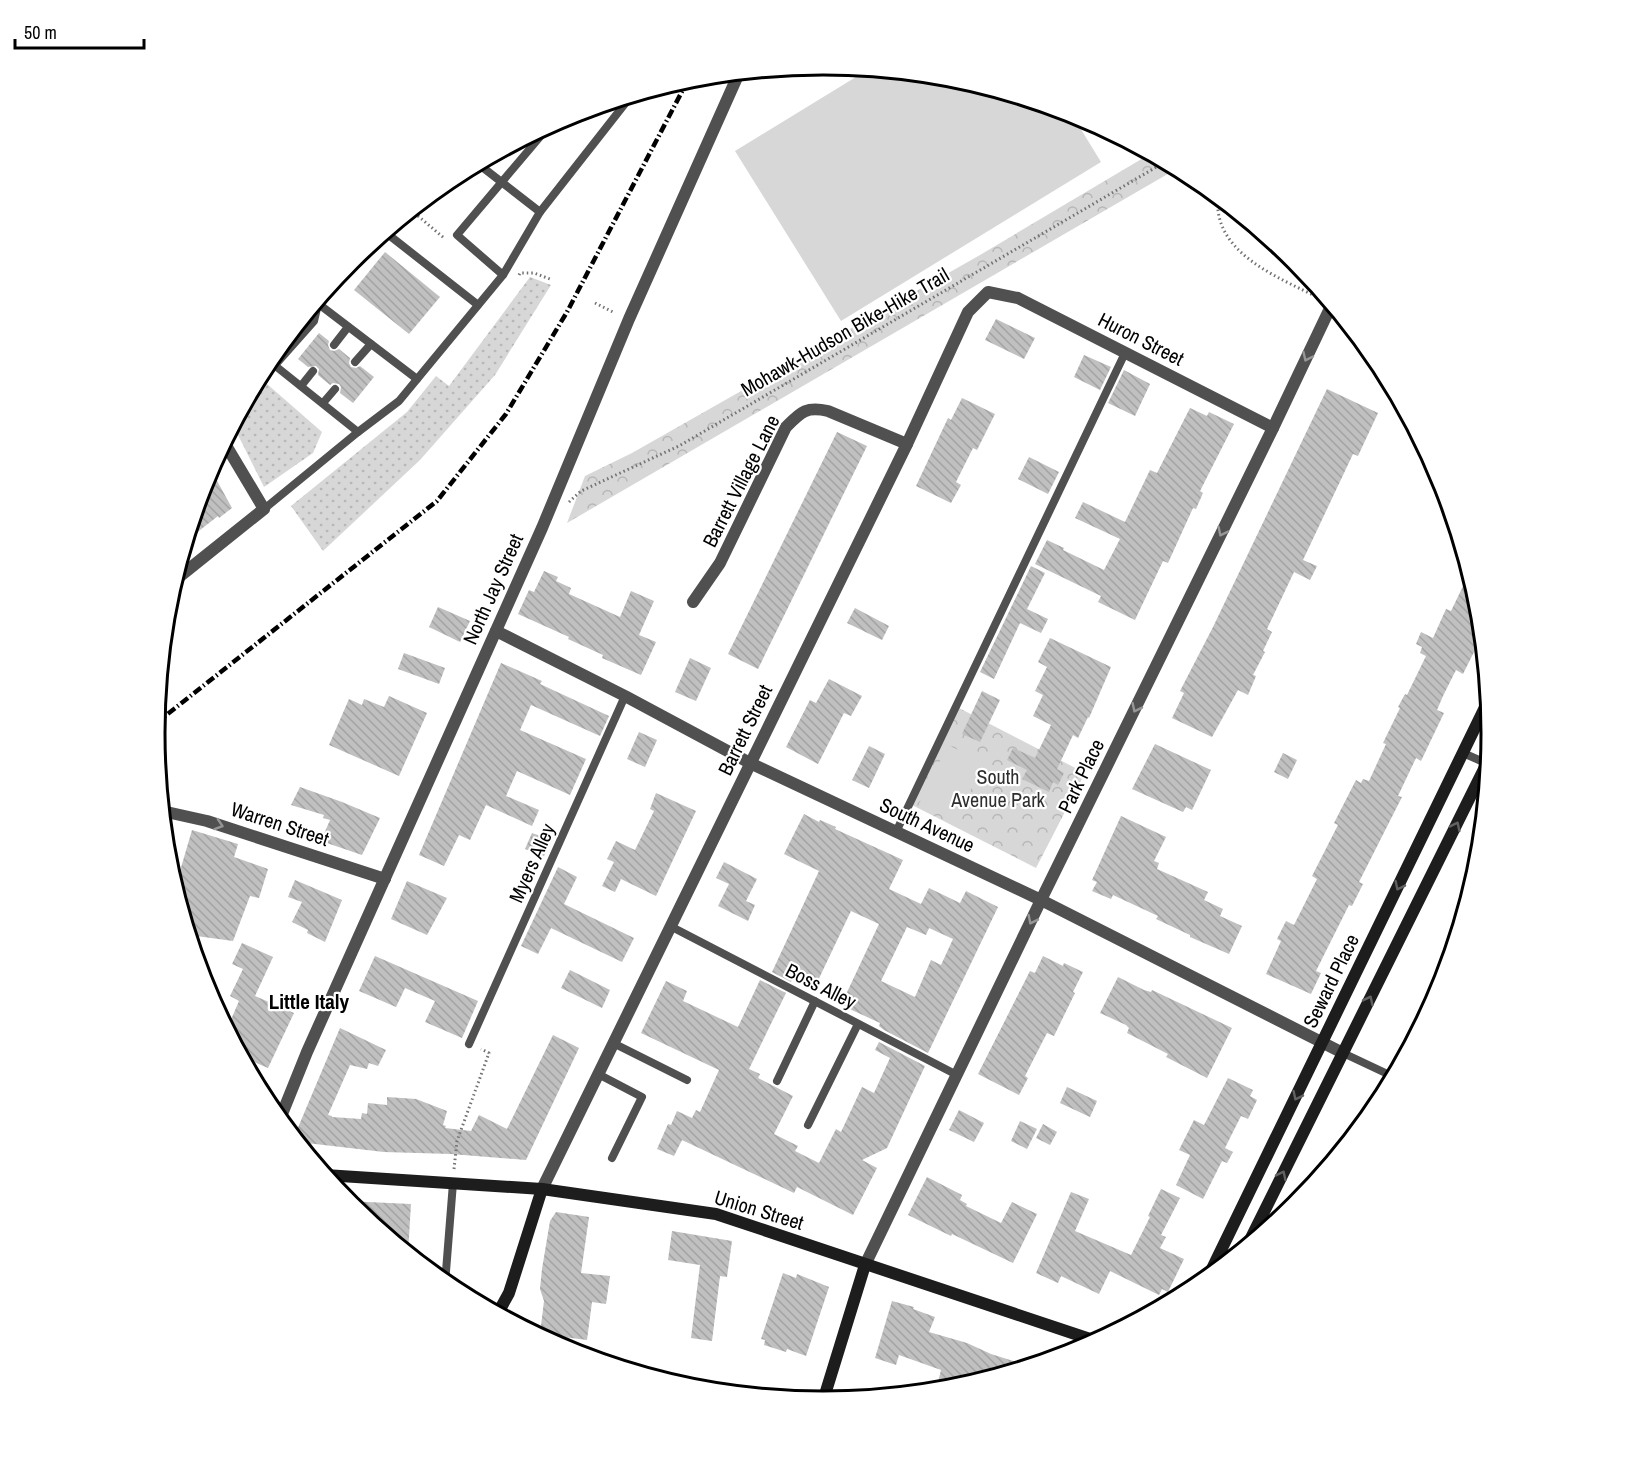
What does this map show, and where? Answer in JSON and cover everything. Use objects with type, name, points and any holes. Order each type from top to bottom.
[{"type":"street","name":"North Jay Street","points":[[283,1109],[542,528],[629,319],[735,81]]},
{"type":"street","name":"Huron Street","points":[[988,292],[1018,298],[1273,428]]},
{"type":"street","name":"Barrett Street","points":[[542,1189],[907,444],[968,312],[988,292]]},
{"type":"street","name":"Park Place","points":[[865,1265],[1329,312]]},
{"type":"street","name":"Barrett Village Lane","points":[[693,602],[720,563],[786,427],[797,416],[806,410],[815,408],[828,411],[907,444]]},
{"type":"street","points":[[185,571],[264,509],[229,451]]},
{"type":"street","name":"South Avenue","points":[[495,631],[625,696],[750,763],[1041,900],[1342,1053]]},
{"type":"street","name":"Seward Place","points":[[1216,1261],[1481,717]]},
{"type":"street","points":[[1255,1230],[1480,779]]},
{"type":"street","name":"Warren Street","points":[[170,813],[207,821],[385,879]]},
{"type":"street","name":"Union Street","points":[[336,1176],[542,1189],[716,1214],[1084,1337]]},
{"type":"street","points":[[501,1307],[509,1293],[542,1189]]},
{"type":"street","points":[[826,1391],[865,1265]]},
{"type":"lane","points":[[264,509],[399,401],[503,275],[540,212],[623,106]]},
{"type":"lane","points":[[503,275],[457,235],[537,141]]},
{"type":"lane","points":[[484,169],[540,212]]},
{"type":"lane","points":[[390,237],[478,305]]},
{"type":"lane","points":[[322,307],[417,379]]},
{"type":"lane","points":[[297,338],[314,321],[315,315]]},
{"type":"lane","points":[[334,345],[348,327]]},
{"type":"lane","points":[[355,362],[371,344]]},
{"type":"lane","points":[[896,832],[1125,353]]},
{"type":"lane","points":[[277,366],[358,432]]},
{"type":"lane","points":[[301,386],[313,371]]},
{"type":"lane","points":[[323,403],[335,389]]},
{"type":"lane","name":"Myers Alley","points":[[469,1044],[625,696]]},
{"type":"lane","points":[[1463,753],[1480,759]]},
{"type":"lane","name":"Boss Alley","points":[[670,926],[957,1075]]},
{"type":"lane","points":[[777,1081],[815,1001]]},
{"type":"lane","points":[[808,1125],[858,1024]]},
{"type":"lane","points":[[613,1043],[687,1080]]},
{"type":"lane","points":[[1342,1053],[1386,1073]]},
{"type":"lane","points":[[598,1074],[642,1097],[612,1158]]},
{"type":"lane","points":[[446,1272],[453,1183]]},
{"type":"path","name":"Mohawk-Hudson Bike-Hike Trail","points":[[565,506],[581,491],[679,446],[1157,166]]},
{"type":"path","points":[[1217,206],[1222,226],[1230,240],[1248,259],[1315,295]]},
{"type":"path","points":[[595,303],[629,319]]},
{"type":"path","points":[[453,1183],[457,1141],[489,1053],[469,1044]]},
{"type":"green space","points":[[858,76],[866,76],[951,88],[993,97],[1035,110],[1080,127],[1101,162],[841,321],[735,151]]},
{"type":"green space","points":[[1143,158],[1169,173],[567,523],[585,476],[632,453],[980,255]]},
{"type":"green space","points":[[530,277],[551,285],[495,375],[420,460],[323,551],[291,506],[407,412],[436,376],[449,386]]},
{"type":"green space","points":[[266,383],[322,432],[313,453],[264,487],[237,434]]},
{"type":"green space","name":"South Avenue Park","points":[[959,708],[1085,773],[1036,868],[910,804]]},
{"type":"green space","points":[[948,745],[984,763],[955,821],[919,804]]},
{"type":"building","points":[[385,252],[440,297],[409,334],[354,290]]},
{"type":"building","points":[[996,319],[1035,338],[1024,359],[985,340]]},
{"type":"building","points":[[319,333],[329,341],[330,350],[339,349],[350,358],[351,367],[360,366],[374,377],[353,403],[340,393],[339,384],[330,385],[318,375],[319,369],[316,366],[308,367],[298,359]]},
{"type":"building","points":[[1084,355],[1111,367],[1100,390],[1074,377]]},
{"type":"building","points":[[1124,370],[1150,384],[1135,416],[1108,403]]},
{"type":"building","points":[[1327,389],[1378,413],[1358,456],[1353,454],[1303,560],[1317,566],[1310,580],[1294,572],[1267,629],[1272,632],[1253,675],[1256,676],[1248,695],[1238,690],[1212,737],[1172,718],[1184,693],[1180,691]]},
{"type":"building","points":[[962,398],[995,414],[977,450],[973,448],[956,482],[961,485],[951,503],[916,486],[948,418],[951,420]]},
{"type":"building","points":[[1190,408],[1207,416],[1209,412],[1234,424],[1200,491],[1203,493],[1196,509],[1193,508],[1168,563],[1163,561],[1135,620],[1098,602],[1101,596],[1035,564],[1047,540],[1104,570],[1120,539],[1075,518],[1083,502],[1125,522],[1150,470],[1157,473]]},
{"type":"building","points":[[837,432],[867,446],[758,669],[728,654]]},
{"type":"building","points":[[1029,457],[1059,472],[1048,494],[1018,479]]},
{"type":"building","points":[[216,479],[232,508],[219,518],[218,516],[196,533]]},
{"type":"building","points":[[1031,566],[1045,573],[1027,609],[1048,619],[1041,633],[1020,623],[994,679],[980,672]]},
{"type":"building","points":[[544,571],[558,577],[556,581],[571,588],[569,594],[620,617],[631,591],[654,601],[639,635],[656,642],[641,675],[602,658],[603,655],[568,639],[569,637],[518,614],[529,590],[534,592]]},
{"type":"building","points":[[1464,585],[1475,649],[1463,674],[1456,670],[1443,696],[1437,710],[1444,713],[1421,761],[1416,758],[1398,796],[1402,797],[1359,882],[1363,884],[1352,906],[1349,905],[1316,971],[1321,973],[1311,994],[1266,974],[1281,941],[1277,939],[1286,921],[1294,925],[1317,879],[1312,876],[1338,825],[1334,823],[1356,780],[1361,783],[1363,779],[1369,781],[1386,744],[1383,743],[1400,708],[1398,707],[1405,694],[1407,695],[1426,656],[1420,653],[1422,647],[1416,644],[1421,632],[1433,638],[1446,609],[1451,611]]},
{"type":"building","points":[[438,607],[470,621],[460,642],[429,627]]},
{"type":"building","points":[[855,608],[889,626],[882,640],[847,623]]},
{"type":"building","points":[[1050,638],[1111,667],[1089,718],[1078,738],[1073,735],[1057,769],[1064,773],[1058,785],[1053,782],[1049,792],[1022,779],[1027,770],[1007,760],[1013,748],[1035,758],[1051,725],[1033,716],[1043,695],[1035,691],[1047,667],[1038,662]]},
{"type":"building","points":[[404,653],[445,668],[439,684],[398,669]]},
{"type":"building","points":[[690,658],[711,668],[696,701],[675,692]]},
{"type":"building","points":[[501,663],[542,681],[540,684],[609,716],[600,736],[531,705],[520,730],[586,759],[570,795],[517,771],[506,796],[539,810],[532,826],[486,805],[470,840],[459,835],[444,866],[419,855]]},
{"type":"building","points":[[829,679],[862,696],[851,716],[844,713],[818,764],[786,747],[810,700],[816,703]]},
{"type":"building","points":[[982,691],[1000,700],[980,742],[962,734]]},
{"type":"building","points":[[389,696],[427,713],[399,776],[329,745],[349,699],[362,705],[364,699],[384,707]]},
{"type":"building","points":[[639,732],[657,740],[645,767],[627,759]]},
{"type":"building","points":[[1155,744],[1211,770],[1192,810],[1186,807],[1183,812],[1132,789]]},
{"type":"building","points":[[869,746],[885,754],[869,788],[852,780]]},
{"type":"building","points":[[1283,753],[1297,760],[1288,779],[1274,772]]},
{"type":"building","points":[[300,787],[380,818],[362,855],[321,841],[330,820],[323,818],[324,815],[291,805]]},
{"type":"building","points":[[656,793],[696,811],[656,896],[621,879],[615,892],[602,886],[614,862],[607,859],[616,841],[635,850],[654,811],[650,809]]},
{"type":"building","points":[[804,814],[903,860],[889,889],[921,904],[929,888],[960,903],[966,891],[998,907],[928,1053],[884,1030],[879,1026],[880,1023],[841,1005],[879,924],[851,911],[814,989],[792,979],[791,982],[772,972],[819,871],[784,854]],"holes":[[[907,927],[926,935],[929,928],[953,939],[941,965],[931,960],[915,997],[881,981]]]},
{"type":"building","points":[[1121,816],[1166,837],[1154,861],[1159,863],[1157,869],[1208,892],[1204,900],[1223,909],[1220,916],[1242,926],[1229,954],[1190,937],[1156,919],[1158,916],[1113,895],[1111,899],[1092,891],[1097,882],[1092,880]]},
{"type":"building","points":[[192,830],[238,844],[234,857],[268,869],[259,898],[250,896],[233,941],[197,936],[180,871]]},
{"type":"building","points":[[532,833],[551,840],[544,856],[525,849]]},
{"type":"building","points":[[724,862],[757,879],[746,901],[755,905],[748,921],[718,906],[729,884],[716,878]]},
{"type":"building","points":[[558,867],[577,877],[564,904],[634,938],[622,962],[551,928],[538,954],[521,946]]},
{"type":"building","points":[[295,880],[342,900],[325,942],[292,922],[302,902],[288,897]]},
{"type":"building","points":[[407,881],[447,898],[427,935],[391,919]]},
{"type":"building","points":[[242,943],[273,957],[255,996],[294,1013],[268,1068],[253,1062],[231,1020],[239,1001],[230,996],[243,969],[232,964]]},
{"type":"building","points":[[375,956],[478,1001],[462,1038],[425,1022],[435,1001],[405,988],[396,1007],[359,991]]},
{"type":"building","points":[[1043,956],[1063,966],[1064,963],[1083,972],[1054,1036],[1047,1033],[1025,1076],[1028,1078],[1019,1095],[978,1074],[1030,971],[1035,973]]},
{"type":"building","points":[[570,970],[610,990],[602,1008],[561,988]]},
{"type":"building","points":[[1118,977],[1144,990],[1151,992],[1152,990],[1232,1028],[1207,1078],[1166,1057],[1168,1054],[1127,1033],[1129,1028],[1126,1025],[1100,1013]]},
{"type":"building","points":[[760,980],[786,993],[749,1069],[760,1074],[758,1078],[793,1096],[774,1134],[798,1146],[795,1151],[819,1163],[836,1129],[841,1132],[862,1087],[874,1093],[890,1058],[875,1050],[879,1042],[925,1066],[887,1148],[862,1160],[877,1168],[853,1215],[797,1187],[794,1193],[682,1140],[674,1156],[657,1149],[668,1124],[671,1125],[677,1111],[692,1118],[696,1110],[700,1112],[719,1070],[641,1033],[666,981],[687,991],[683,1001],[738,1027]]},
{"type":"building","points":[[340,1028],[386,1050],[378,1066],[369,1063],[367,1069],[350,1065],[328,1115],[361,1119],[362,1113],[367,1114],[368,1103],[387,1105],[387,1097],[416,1099],[447,1111],[443,1125],[446,1126],[445,1128],[471,1131],[479,1115],[507,1129],[553,1035],[579,1048],[526,1160],[384,1152],[309,1143],[297,1129]]},
{"type":"building","points":[[1228,1078],[1253,1090],[1250,1096],[1257,1100],[1248,1119],[1241,1116],[1225,1148],[1233,1152],[1227,1163],[1222,1161],[1203,1199],[1176,1185],[1190,1155],[1179,1150],[1194,1120],[1204,1125]]},
{"type":"building","points":[[1067,1087],[1097,1101],[1090,1117],[1060,1103]]},
{"type":"building","points":[[959,1110],[984,1123],[974,1142],[949,1130]]},
{"type":"building","points":[[1020,1121],[1037,1129],[1027,1149],[1011,1141]]},
{"type":"building","points":[[1043,1124],[1057,1132],[1050,1145],[1036,1138]]},
{"type":"building","points":[[927,1177],[962,1195],[960,1200],[967,1204],[966,1206],[1001,1223],[1012,1202],[1037,1214],[1013,1263],[908,1215]]},
{"type":"building","points":[[1161,1189],[1180,1198],[1161,1235],[1166,1237],[1160,1248],[1184,1259],[1168,1292],[1162,1289],[1159,1295],[1110,1271],[1099,1294],[1061,1276],[1058,1283],[1036,1273],[1071,1192],[1089,1199],[1075,1231],[1131,1255]]},
{"type":"building","points":[[362,1202],[411,1204],[409,1244]]},
{"type":"building","points":[[556,1212],[589,1217],[581,1273],[610,1276],[606,1304],[592,1302],[587,1340],[562,1337],[541,1327],[544,1301],[540,1289],[550,1221]]},
{"type":"building","points":[[672,1231],[732,1241],[727,1277],[720,1276],[712,1341],[691,1338],[700,1265],[668,1260]]},
{"type":"building","points":[[783,1273],[796,1278],[797,1274],[829,1287],[806,1356],[787,1349],[786,1352],[764,1345],[765,1340],[761,1339]]},
{"type":"building","points":[[892,1301],[914,1307],[913,1309],[935,1317],[929,1332],[967,1343],[1016,1362],[938,1380],[941,1370],[899,1355],[896,1365],[875,1358]]},
{"type":"railway","points":[[165,716],[437,501],[506,414],[567,312],[682,91]]},
{"type":"district","name":"Little Italy","points":[[309,1002]]}]
